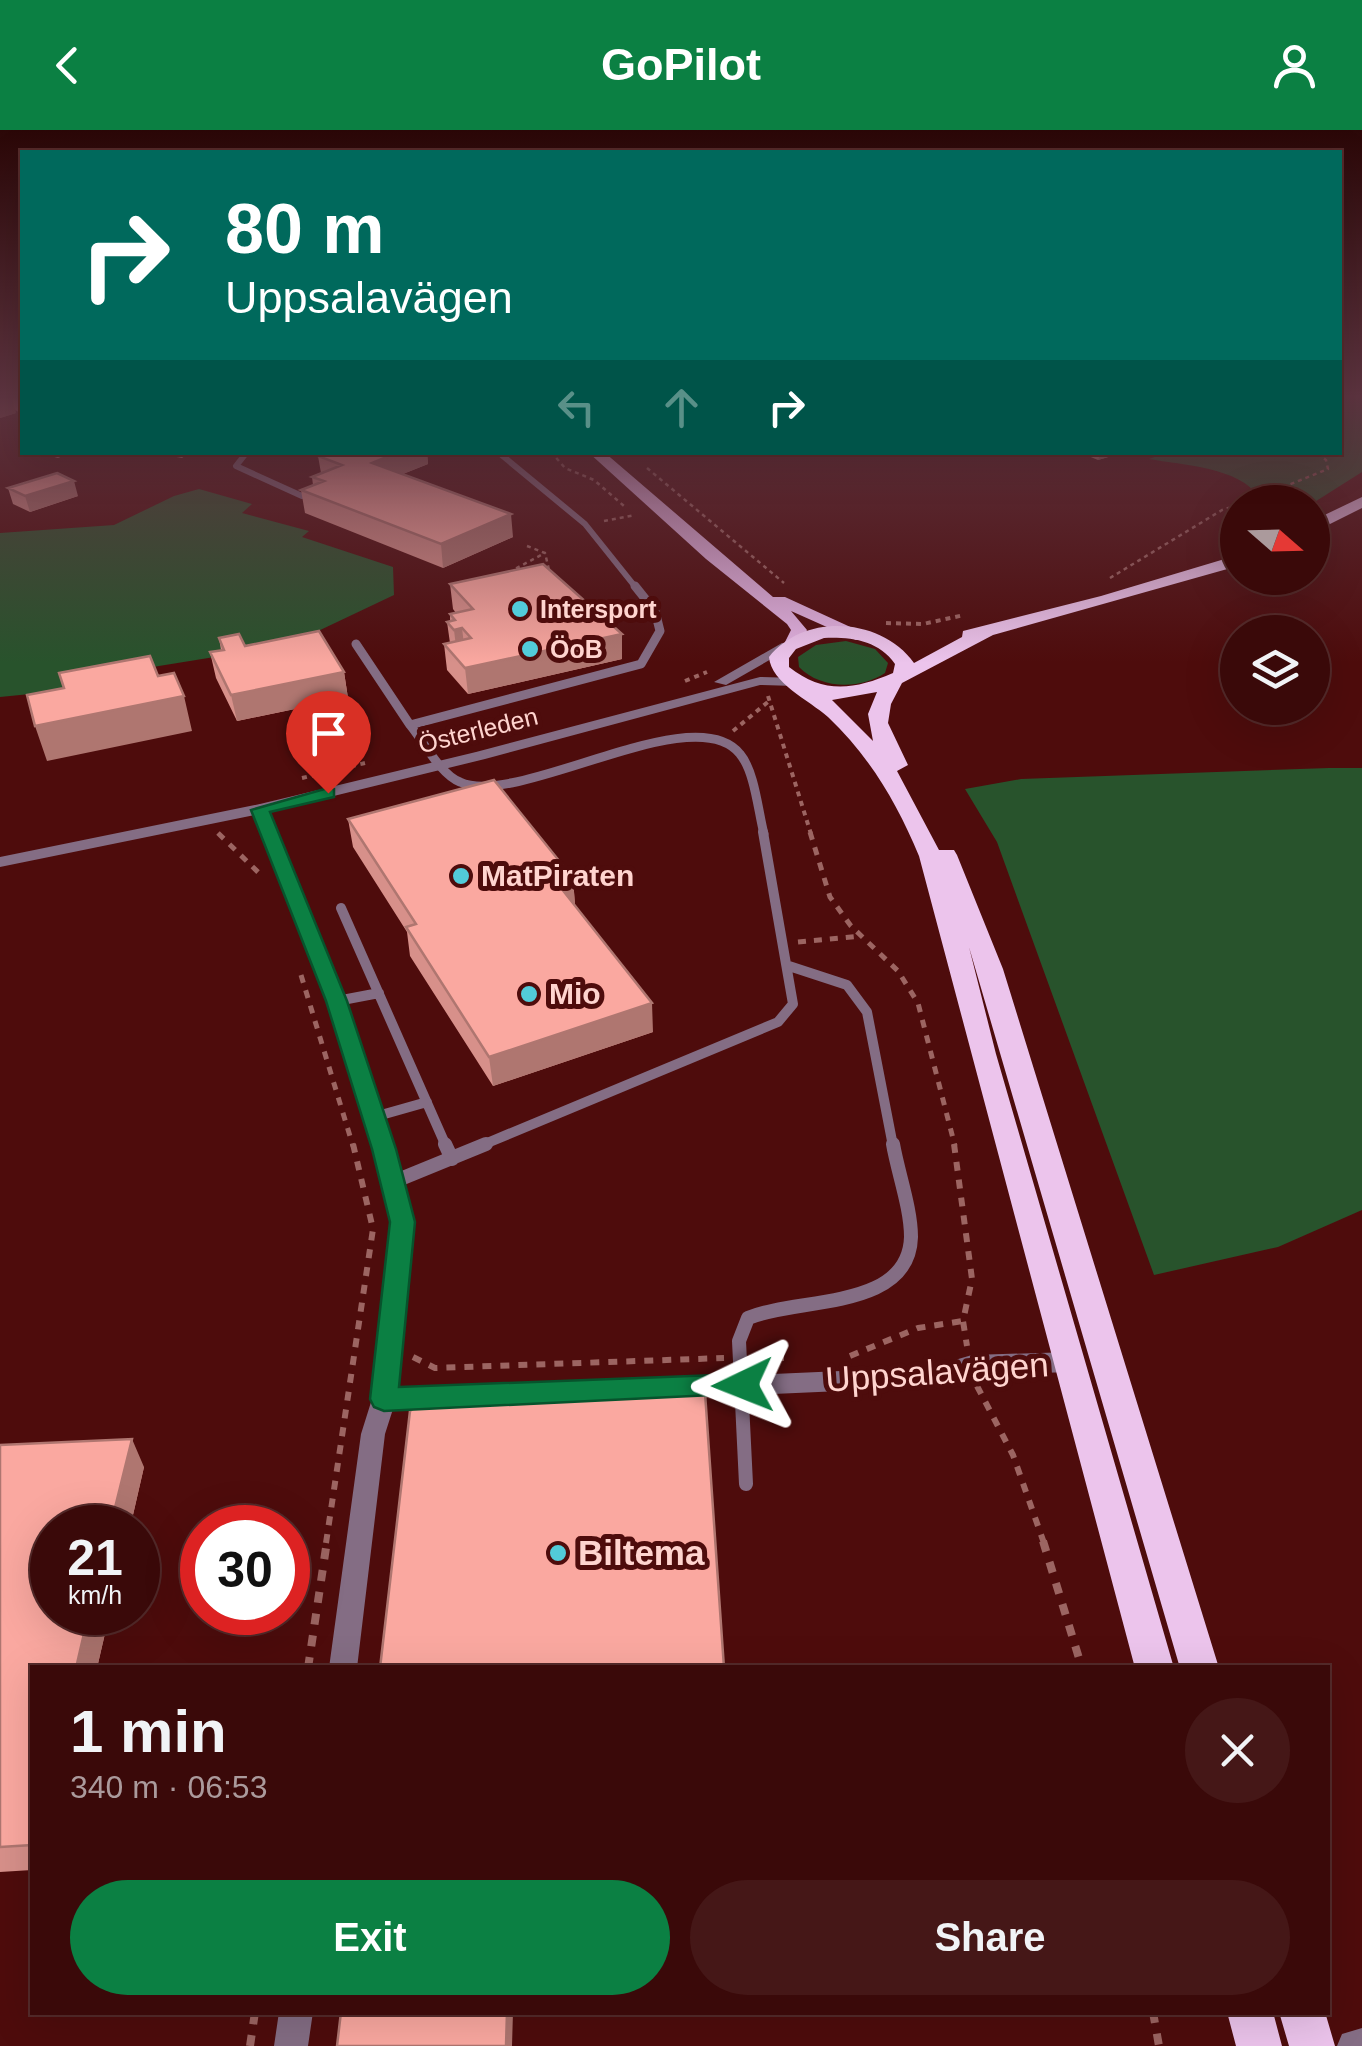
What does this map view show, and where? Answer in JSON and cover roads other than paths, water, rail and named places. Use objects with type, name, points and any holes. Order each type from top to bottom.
[{"type":"highway","points":[[1330,519],[1362,502]]},
{"type":"highway","points":[[1154,1665],[983,1056],[936,873],[918,827],[872,751],[778,663],[791,644],[822,634],[869,631],[920,646],[1156,586],[1220,566]]},
{"type":"highway","points":[[869,631],[898,652],[905,664],[877,707],[880,730],[940,842],[978,934],[1199,1665]]},
{"type":"highway","points":[[798,683],[852,693],[874,690],[986,631]]},
{"type":"highway","points":[[1071,1362],[1108,1360]]},
{"type":"highway","points":[[1251,2015],[1259,2046]]},
{"type":"highway","points":[[1303,2015],[1312,2046]]},
{"type":"main road","points":[[628,483],[796,625],[791,644]]},
{"type":"main road","points":[[760,592],[869,631]]},
{"type":"street","name":"Österleden","points":[[674,704],[791,644]]},
{"type":"street","name":"Österleden","points":[[0,862],[260,810],[760,681],[798,683]]},
{"type":"street","points":[[260,810],[337,1001],[402,1222],[384,1399],[373,1434],[343,1665]]},
{"type":"street","name":"Uppsalavägen","points":[[664,1388],[931,1377],[972,1366],[1071,1362]]},
{"type":"street","points":[[384,1399],[484,1395]]},
{"type":"street","points":[[291,2046],[296,2015]]},
{"type":"street","points":[[1354,2046],[1362,2045]]},
{"type":"lane","points":[[274,483],[302,496]]},
{"type":"lane","points":[[410,725],[630,670],[649,656],[660,631],[656,611],[585,524],[536,483]]},
{"type":"lane","points":[[356,644],[410,725],[462,785],[488,786],[680,737],[722,740],[744,758],[767,848],[793,1004],[778,1022],[619,1093],[392,1182]]},
{"type":"lane","points":[[342,908],[452,1159]]},
{"type":"lane","points":[[746,1484],[740,1341],[748,1318],[769,1308],[864,1295],[902,1269],[911,1240],[908,1205],[867,1012],[847,985],[788,966]]},
{"type":"lane","points":[[337,1001],[378,993]]},
{"type":"lane","points":[[374,1117],[427,1102]]},
{"type":"place","name":"Intersport","points":[[520,609]]},
{"type":"place","name":"ÖoB","points":[[530,649]]},
{"type":"place","name":"MatPiraten","points":[[461,876]]},
{"type":"place","name":"Mio","points":[[529,994]]},
{"type":"place","name":"Biltema","points":[[558,1553]]}]
